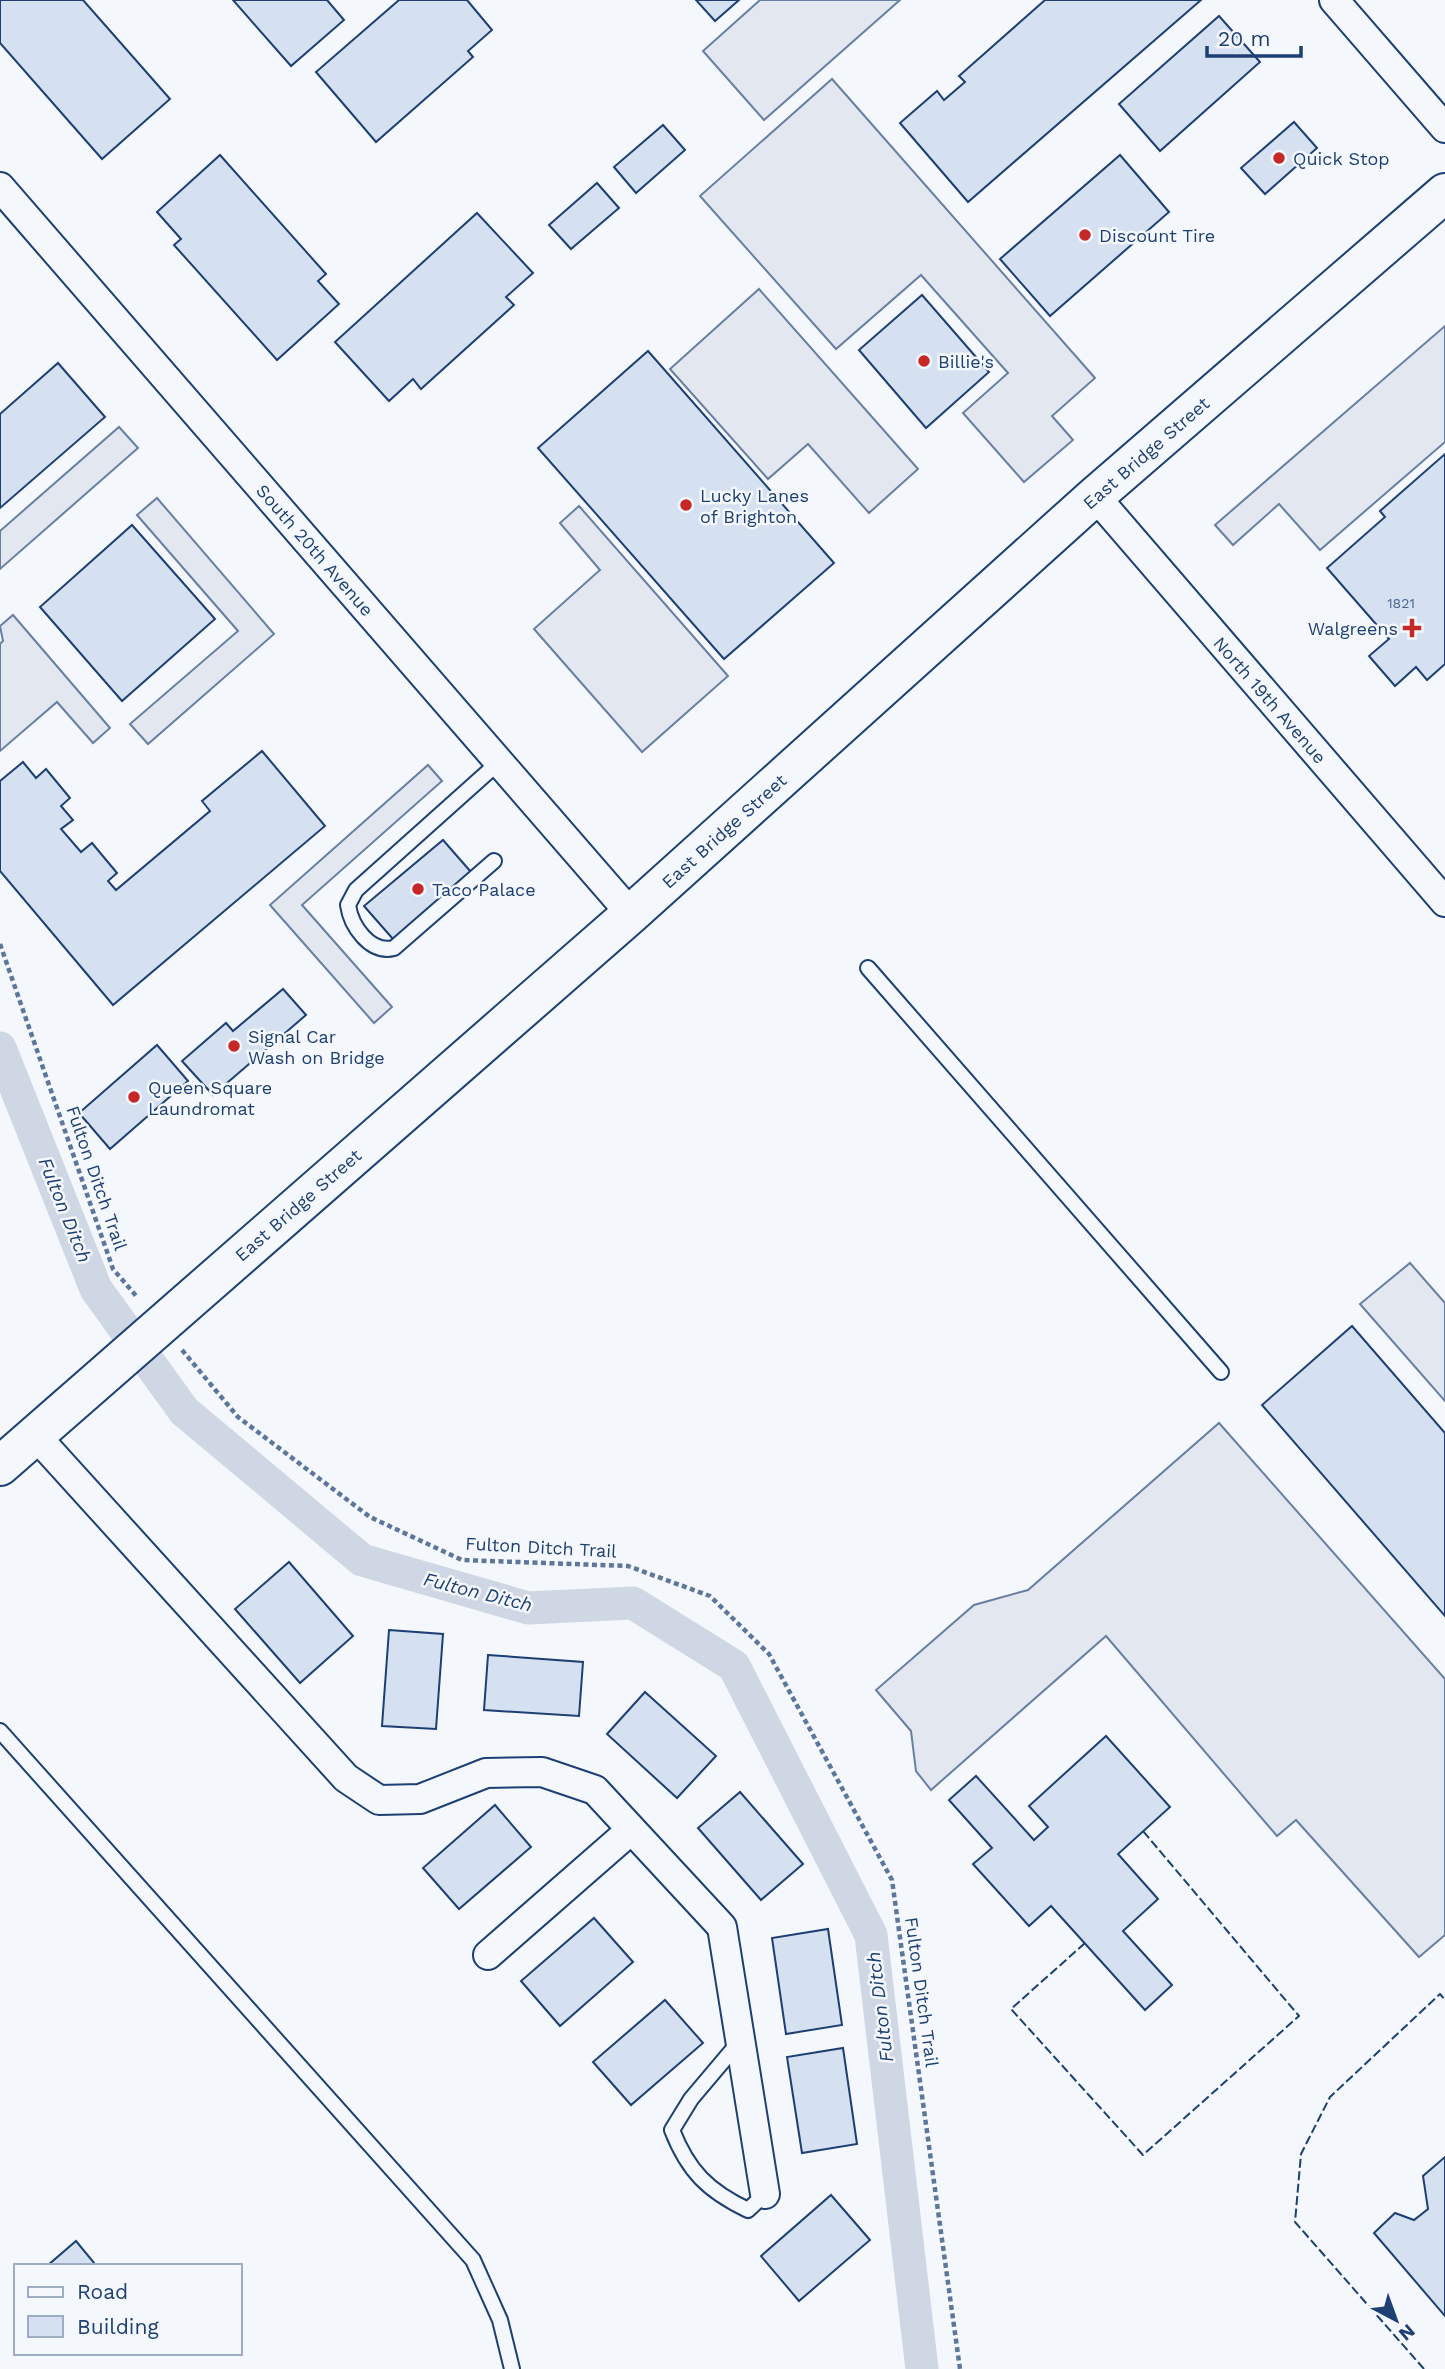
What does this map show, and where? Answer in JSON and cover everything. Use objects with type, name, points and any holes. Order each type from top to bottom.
[{"type":"main road","name":"East Bridge Street","points":[[0,1466],[631,914],[1096,496],[1445,193]]},
{"type":"street","points":[[1334,0],[1445,128]]},
{"type":"street","name":"South 20th Avenue","points":[[0,187],[631,914]]},
{"type":"street","name":"North 19th Avenue","points":[[1096,496],[1445,902]]},
{"type":"street","points":[[35,1435],[346,1778],[379,1800],[419,1799],[486,1773],[542,1772],[595,1790],[722,1927],[765,2194]]},
{"type":"street","points":[[488,1955],[631,1830]]},
{"type":"lane","points":[[494,861],[394,948],[386,950],[373,945],[353,924],[348,905],[356,890],[499,762]]},
{"type":"lane","points":[[868,968],[1221,1372]]},
{"type":"lane","points":[[0,1731],[473,2260],[500,2320],[512,2369]]},
{"type":"lane","points":[[740,2041],[691,2099],[672,2130],[683,2156],[717,2195],[748,2210],[765,2194]]},
{"type":"path","name":"Fulton Ditch Trail","points":[[0,944],[114,1269],[156,1329],[238,1418],[370,1517],[462,1560],[628,1566],[709,1596],[769,1654],[892,1880],[960,2369]]},
{"type":"shaded area","points":[[760,0],[900,0],[764,120],[703,51]]},
{"type":"shaded area","points":[[832,79],[1095,378],[1052,416],[1073,440],[1024,482],[963,413],[1008,373],[921,275],[836,349],[700,196]]},
{"type":"shaded area","points":[[759,289],[918,469],[869,513],[808,444],[768,479],[670,369]]},
{"type":"shaded area","points":[[1445,326],[1445,442],[1320,550],[1279,504],[1233,545],[1215,525]]},
{"type":"shaded area","points":[[119,427],[138,448],[0,569],[0,531]]},
{"type":"shaded area","points":[[157,498],[274,634],[148,744],[130,724],[238,631],[137,515]]},
{"type":"shaded area","points":[[579,506],[728,676],[642,752],[534,629],[600,570],[560,523]]},
{"type":"shaded area","points":[[13,615],[110,728],[93,743],[57,702],[0,751],[0,644],[3,641],[0,626]]},
{"type":"shaded area","points":[[428,765],[442,781],[302,905],[392,1007],[374,1023],[270,905]]},
{"type":"shaded area","points":[[1410,1263],[1445,1303],[1445,1401],[1360,1304]]},
{"type":"shaded area","points":[[1219,1423],[1445,1679],[1445,1935],[1419,1957],[1296,1820],[1277,1836],[1106,1636],[931,1790],[916,1771],[911,1731],[876,1690],[974,1605],[1028,1590]]},
{"type":"building","points":[[0,0],[83,0],[170,99],[102,159],[0,43]]},
{"type":"building","points":[[233,0],[327,0],[344,20],[291,66]]},
{"type":"building","points":[[399,0],[467,0],[492,30],[468,51],[473,57],[376,142],[316,72]]},
{"type":"building","points":[[696,0],[739,0],[715,21]]},
{"type":"building","points":[[1045,0],[1201,0],[968,202],[900,123],[937,91],[944,100],[965,82],[959,76]]},
{"type":"building","points":[[1219,16],[1260,62],[1160,151],[1119,104]]},
{"type":"building","name":"Quick Stop","points":[[1294,122],[1317,148],[1265,194],[1241,168]]},
{"type":"building","points":[[663,125],[685,150],[636,193],[614,167]]},
{"type":"building","points":[[220,155],[326,274],[318,281],[339,304],[277,360],[174,245],[181,239],[157,212]]},
{"type":"building","name":"Discount Tire","points":[[1120,155],[1169,212],[1050,316],[1000,259]]},
{"type":"building","points":[[597,183],[619,208],[571,249],[549,225]]},
{"type":"building","points":[[477,213],[533,273],[506,297],[514,305],[421,389],[413,379],[389,401],[335,342]]},
{"type":"building","name":"Billie's","points":[[922,295],[989,372],[926,428],[859,350]]},
{"type":"building","name":"Lucky Lanes of Brighton","points":[[648,351],[834,563],[724,659],[538,448]]},
{"type":"building","points":[[58,363],[105,417],[0,508],[0,414]]},
{"type":"building","name":"Walgreens","points":[[1445,454],[1445,664],[1427,680],[1416,667],[1395,686],[1369,656],[1389,639],[1327,568],[1385,517],[1380,511]]},
{"type":"building","points":[[132,525],[215,619],[122,701],[40,607]]},
{"type":"building","points":[[262,751],[325,826],[113,1005],[0,871],[0,781],[23,762],[36,778],[46,769],[70,798],[61,806],[73,820],[61,829],[81,852],[92,843],[117,873],[108,881],[116,890],[210,811],[202,801]]},
{"type":"building","name":"Taco Palace","points":[[443,840],[471,872],[393,939],[364,906]]},
{"type":"building","name":"Signal Car Wash on Bridge","points":[[283,989],[306,1015],[213,1095],[182,1061],[226,1023],[233,1031]]},
{"type":"building","name":"Queen Square Laundromat","points":[[157,1045],[188,1081],[110,1149],[79,1113]]},
{"type":"building","points":[[1352,1326],[1445,1433],[1445,1616],[1262,1405]]},
{"type":"building","points":[[289,1562],[353,1636],[300,1683],[235,1609]]},
{"type":"building","points":[[389,1630],[443,1634],[436,1729],[382,1726]]},
{"type":"building","points":[[488,1655],[583,1662],[579,1716],[484,1710]]},
{"type":"building","points":[[645,1692],[716,1756],[677,1798],[607,1734]]},
{"type":"building","points":[[1106,1736],[1170,1807],[1118,1854],[1158,1899],[1123,1931],[1172,1985],[1145,2010],[1051,1906],[1029,1926],[973,1864],[992,1848],[949,1800],[976,1776],[1034,1840],[1048,1827],[1029,1806]]},
{"type":"building","points":[[740,1792],[803,1864],[761,1900],[698,1828]]},
{"type":"building","points":[[495,1805],[531,1847],[459,1909],[423,1868]]},
{"type":"building","points":[[594,1918],[633,1962],[560,2026],[521,1981]]},
{"type":"building","points":[[828,1929],[842,2025],[786,2034],[772,1938]]},
{"type":"building","points":[[665,2000],[703,2043],[631,2105],[593,2062]]},
{"type":"building","points":[[843,2048],[857,2144],[802,2153],[787,2057]]},
{"type":"building","points":[[1445,2157],[1445,2316],[1374,2233],[1395,2213],[1414,2220],[1428,2209],[1423,2176]]},
{"type":"building","points":[[831,2195],[870,2240],[799,2301],[761,2256]]},
{"type":"building","points":[[76,2241],[95,2264],[49,2264]]},
{"type":"waterway","name":"Fulton Ditch","points":[[0,1048],[96,1289],[184,1411],[362,1560],[528,1608],[633,1603],[734,1666],[871,1935],[922,2369]]},
{"type":"fence","points":[[1085,1943],[1011,2009],[1143,2155],[1299,2016],[1143,1831]]},
{"type":"fence","points":[[1424,2369],[1295,2222],[1301,2154],[1330,2097],[1440,1994],[1445,2000]]},
{"type":"place","name":"Quick Stop","points":[[1279,158]]},
{"type":"place","name":"Discount Tire","points":[[1085,235]]},
{"type":"place","name":"Billie's","points":[[924,361]]},
{"type":"place","name":"Lucky Lanes of Brighton","points":[[686,505]]},
{"type":"place","name":"Walgreens","points":[[1412,628]]},
{"type":"place","name":"Taco Palace","points":[[418,889]]},
{"type":"place","name":"Signal Car Wash on Bridge","points":[[234,1046]]},
{"type":"place","name":"Queen Square Laundromat","points":[[134,1097]]}]
